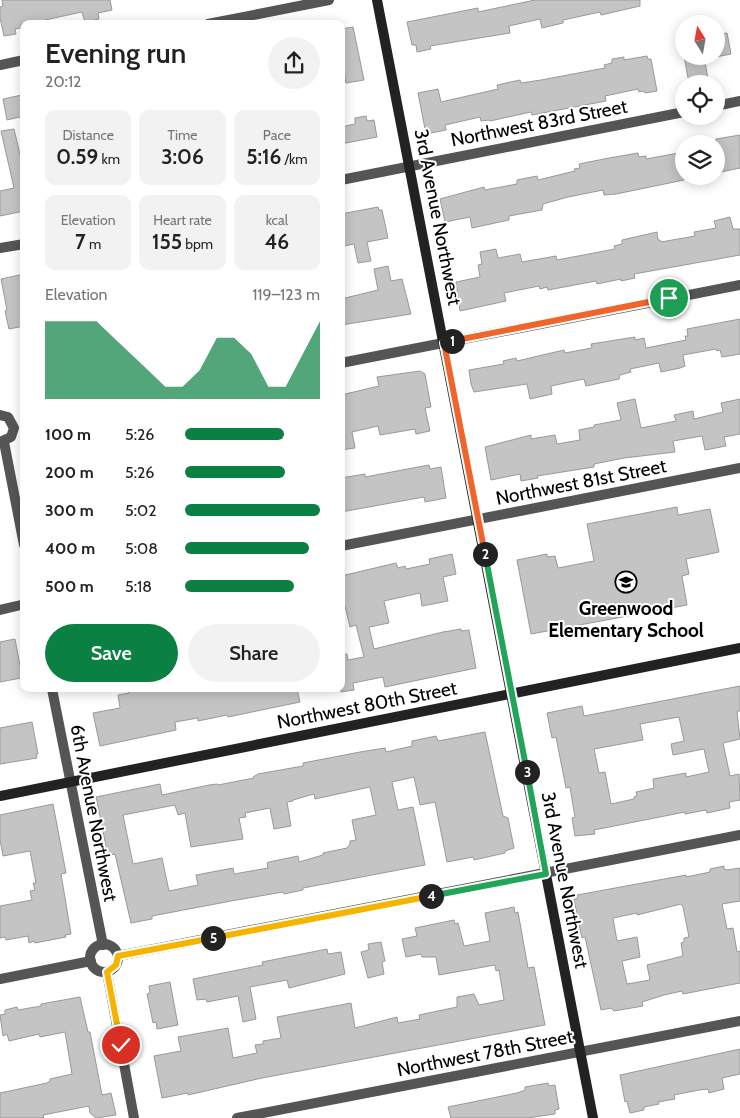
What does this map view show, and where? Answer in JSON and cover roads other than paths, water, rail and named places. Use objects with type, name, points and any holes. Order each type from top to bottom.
[{"type":"street","points":[[228,20],[329,0]]},
{"type":"street","name":"3rd Avenue Northwest","points":[[377,0],[479,520],[593,1118]]},
{"type":"street","points":[[0,64],[20,61]]},
{"type":"street","points":[[725,104],[740,102]]},
{"type":"street","name":"Northwest 83rd Street","points":[[345,179],[675,114]]},
{"type":"street","points":[[0,248],[20,245]]},
{"type":"street","points":[[345,362],[740,285]]},
{"type":"street","points":[[0,415],[12,420],[19,427],[11,437],[2,442],[20,526]]},
{"type":"street","name":"Northwest 81st Street","points":[[345,545],[740,468]]},
{"type":"street","points":[[0,610],[20,607]]},
{"type":"street","name":"Northwest 80th Street","points":[[0,796],[740,648]]},
{"type":"street","name":"6th Avenue Northwest","points":[[53,692],[103,945]]},
{"type":"street","points":[[118,956],[740,835]]},
{"type":"street","points":[[103,945],[114,948],[118,956],[116,965],[107,972],[97,970],[91,961],[93,950],[103,945]]},
{"type":"street","points":[[0,979],[91,961]]},
{"type":"street","points":[[107,972],[134,1118]]},
{"type":"street","name":"Northwest 78th Street","points":[[237,1118],[580,1053],[740,1020]]},
{"type":"place","name":"Greenwood Elementary School","points":[[626,582]]}]
